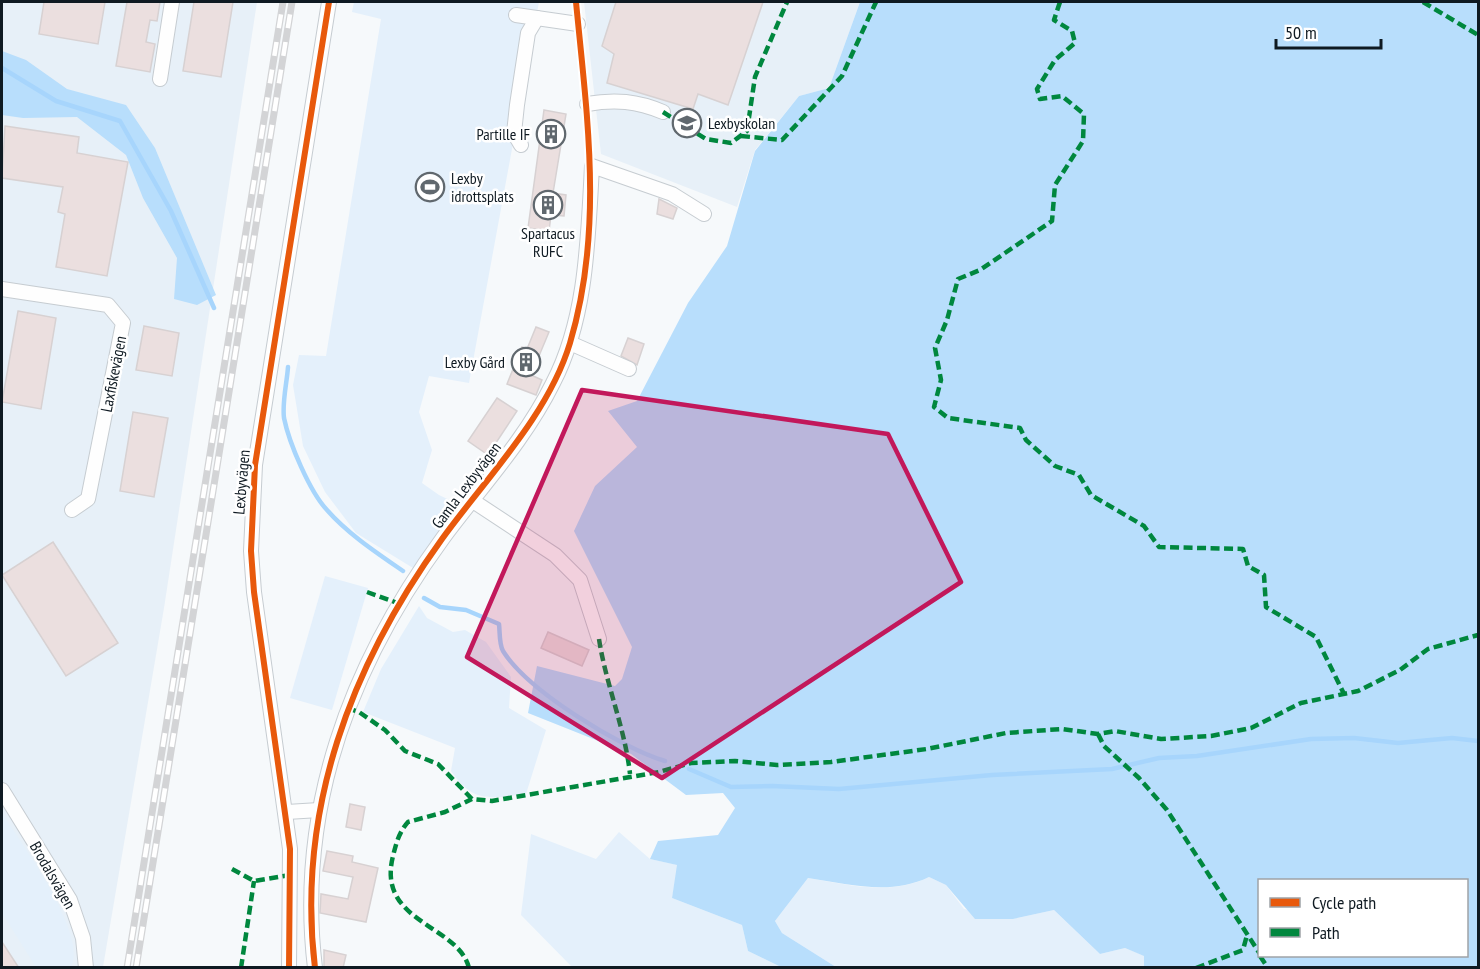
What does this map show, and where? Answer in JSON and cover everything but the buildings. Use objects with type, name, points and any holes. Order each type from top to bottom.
[{"type":"street","points":[[160,79],[172,2]]},
{"type":"street","name":"Lexbyvägen","points":[[289,968],[290,849],[254,592],[251,514],[255,465],[329,2]]},
{"type":"street","points":[[516,15],[578,24]]},
{"type":"street","points":[[521,145],[514,133],[528,33],[537,18]]},
{"type":"street","points":[[587,104],[620,100],[643,103],[663,112]]},
{"type":"street","name":"Gamla Lexbyvägen","points":[[319,810],[327,770],[344,718],[369,662],[406,595],[443,538],[505,458],[553,384],[570,343],[588,234],[592,166],[672,194],[704,214]]},
{"type":"street","name":"Laxfiskevägen","points":[[2,289],[108,305],[123,323],[88,499],[72,510]]},
{"type":"street","points":[[570,343],[629,369]]},
{"type":"street","points":[[473,501],[555,555],[580,580],[599,639]]},
{"type":"street","name":"Brodalsvägen","points":[[2,790],[70,900],[83,938],[86,968]]},
{"type":"street","points":[[286,812],[319,810],[311,932],[315,968]]},
{"type":"highlighted area","points":[[582,390],[888,434],[961,582],[662,778],[467,657]]},
{"type":"shaded area","points":[[2,2],[257,2],[164,608],[103,967],[2,968]]},
{"type":"shaded area","name":"Lexby idrottsplats","points":[[354,2],[539,2],[469,383],[429,376],[419,412],[432,450],[422,483],[439,495],[462,506],[413,568],[356,533],[325,492],[303,446],[293,385],[299,355],[326,356],[381,19],[352,12]]},
{"type":"shaded area","name":"Lexbyskolan","points":[[584,2],[860,2],[829,88],[799,96],[755,150],[737,207],[601,154]]},
{"type":"shaded area","points":[[860,2],[1478,2],[1478,967],[1144,967],[1144,956],[1125,948],[1100,954],[1054,910],[1013,919],[975,919],[946,885],[929,877],[914,883],[884,887],[808,878],[775,921],[782,933],[836,967],[781,967],[748,951],[742,925],[672,898],[677,865],[650,859],[658,841],[718,835],[735,808],[723,793],[686,795],[631,754],[528,713],[537,666],[615,686],[622,679],[632,647],[574,531],[595,486],[637,447],[608,411],[637,401],[688,303],[727,246],[755,151],[799,96],[829,88]]},
{"type":"shaded area","points":[[2,51],[26,60],[67,89],[126,105],[155,148],[216,295],[197,305],[174,299],[177,258],[143,198],[126,155],[77,117],[23,118],[2,115]]},
{"type":"shaded area","points":[[325,576],[368,588],[332,710],[290,698]]},
{"type":"shaded area","points":[[419,606],[427,618],[453,632],[465,630],[486,642],[511,677],[509,708],[546,730],[526,794],[492,797],[475,794],[459,782],[451,771],[455,748],[363,712],[381,669]]},
{"type":"shaded area","points":[[2,813],[62,912],[74,953],[71,967],[36,967],[2,913]]},
{"type":"shaded area","points":[[619,832],[650,859],[678,865],[672,898],[742,925],[748,951],[781,967],[572,967],[521,915],[531,834],[596,859]]},
{"type":"shaded area","points":[[929,877],[946,885],[964,909],[1013,919],[1054,910],[1100,954],[1125,948],[1145,956],[1144,967],[836,967],[782,933],[775,921],[808,878],[854,886],[885,888],[915,883]]},
{"type":"waterway","points":[[2,68],[56,101],[120,121],[171,211],[214,308]]},
{"type":"waterway","points":[[288,367],[284,418],[295,453],[307,480],[320,502],[344,527],[403,571]]},
{"type":"waterway","points":[[424,598],[440,607],[466,610],[499,624],[503,651],[515,667],[533,683],[601,731],[665,761]]},
{"type":"waterway","points":[[689,769],[731,787],[839,789],[992,775],[1112,769],[1159,758],[1197,756],[1311,739],[1354,738],[1398,743],[1452,738],[1478,741]]},
{"type":"railway","points":[[127,968],[283,2]]},
{"type":"railway","points":[[136,968],[292,2]]},
{"type":"marked path","points":[[663,112],[706,139],[731,143],[747,131],[755,77],[787,2]]},
{"type":"marked path","points":[[741,136],[782,140],[842,76],[876,2]]},
{"type":"marked path","points":[[1060,2],[1054,20],[1072,31],[1075,43],[1055,60],[1037,89],[1040,99],[1062,96],[1084,114],[1083,141],[1055,185],[1052,221],[980,270],[958,279],[947,320],[935,348],[941,380],[934,407],[948,418],[1020,428],[1026,440],[1055,466],[1079,475],[1091,495],[1144,526],[1159,547],[1243,549],[1248,566],[1264,575],[1266,607],[1316,637],[1344,694]]},
{"type":"marked path","points":[[1423,2],[1478,35]]},
{"type":"marked path","points":[[367,592],[400,604]]},
{"type":"marked path","points":[[347,708],[359,712],[385,730],[405,751],[438,764],[472,799],[492,801],[659,772],[691,763],[735,761],[777,765],[831,762],[927,749],[1006,733],[1062,729],[1098,734],[1115,731],[1161,739],[1211,736],[1251,728],[1301,703],[1358,691],[1400,670],[1428,649],[1478,635]]},
{"type":"marked path","points":[[599,639],[628,757],[630,774]]},
{"type":"marked path","points":[[1098,734],[1104,746],[1139,778],[1167,810],[1258,951]]},
{"type":"marked path","points":[[469,968],[462,953],[450,941],[407,909],[396,896],[391,878],[395,847],[408,822],[445,812],[472,799]]},
{"type":"marked path","points":[[232,869],[254,881],[290,875]]},
{"type":"marked path","points":[[241,968],[254,881]]},
{"type":"marked path","points":[[1196,968],[1243,950],[1247,935]]},
{"type":"marked path","points":[[1261,957],[1268,968]]},
{"type":"cycle path","points":[[289,968],[290,849],[254,592],[251,551],[255,465],[329,2]]},
{"type":"cycle path","points":[[315,968],[311,909],[314,852],[323,796],[337,742],[357,688],[381,637],[410,587],[442,539],[514,445],[547,396],[570,343],[587,258],[590,215],[588,130],[576,2]]},
{"type":"place","name":"Lexbyskolan","points":[[687,123]]},
{"type":"place","name":"Partille IF","points":[[551,134]]},
{"type":"place","name":"Lexby idrottsplats","points":[[430,187]]},
{"type":"place","name":"Spartacus RUFC","points":[[548,205]]},
{"type":"place","name":"Lexby Gård","points":[[526,362]]}]
